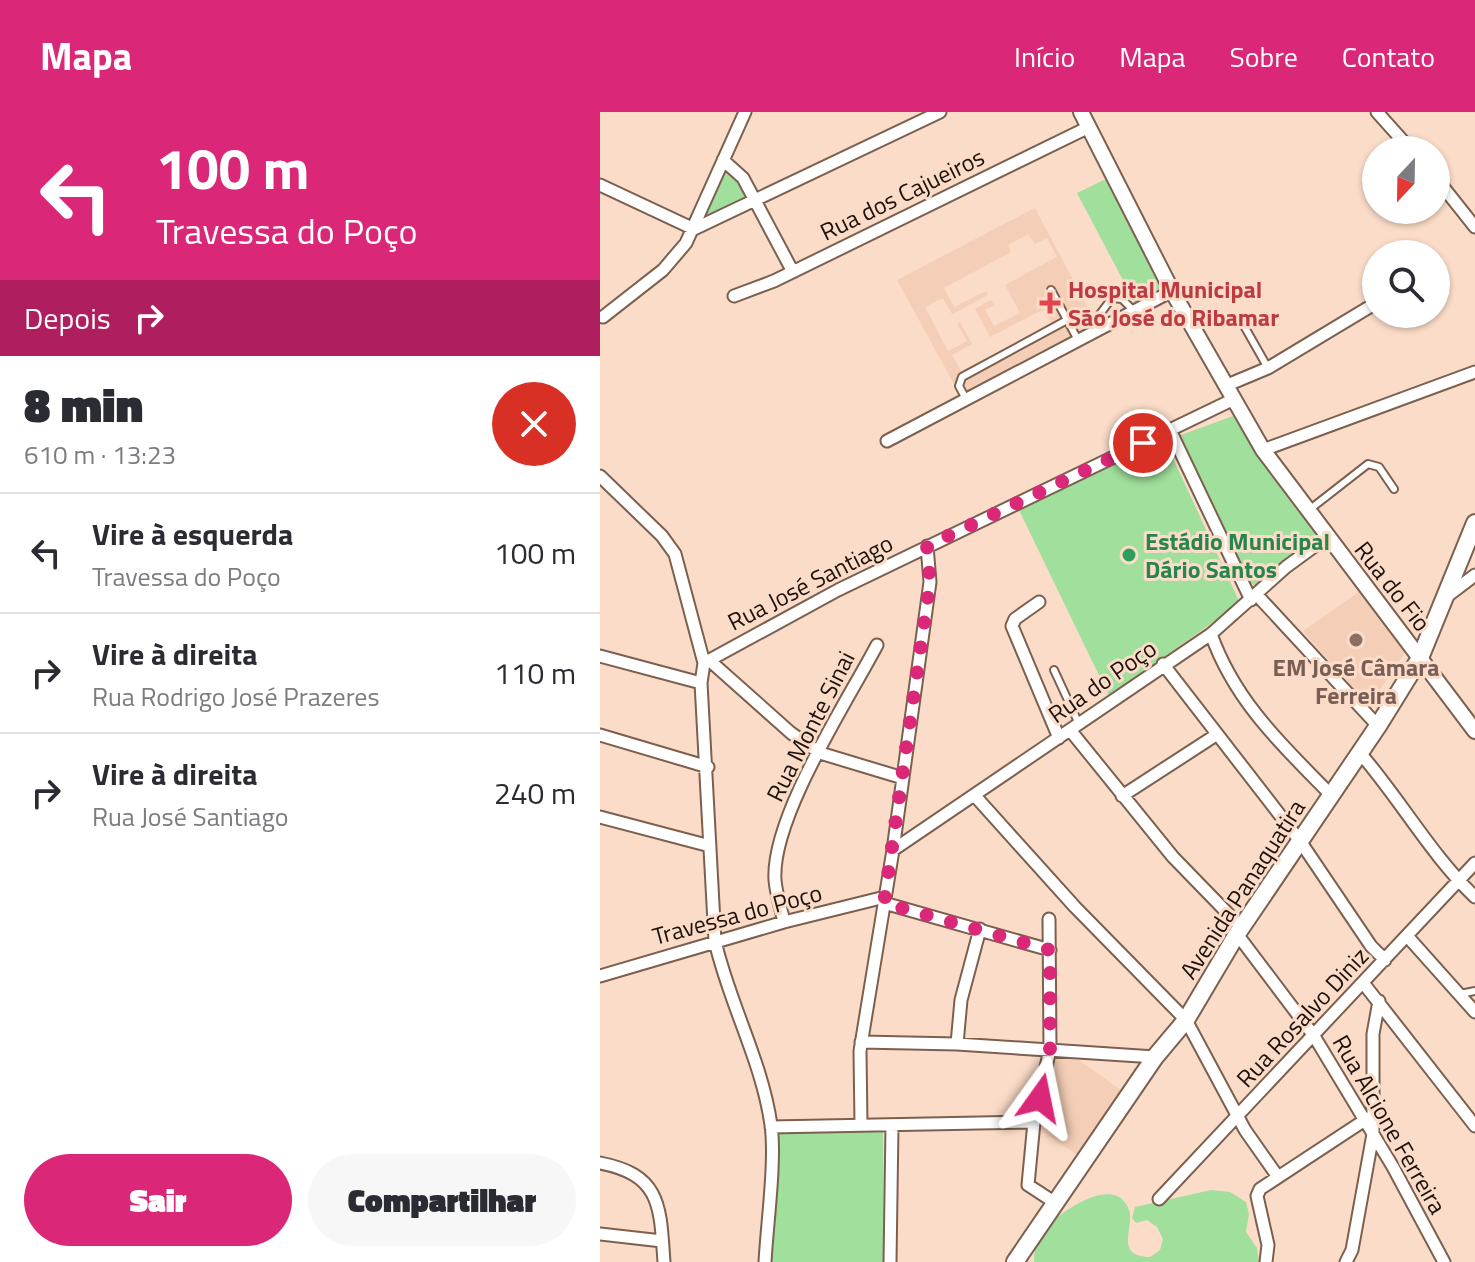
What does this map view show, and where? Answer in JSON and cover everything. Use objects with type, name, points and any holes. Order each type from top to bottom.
[{"type":"main road","name":"Avenida Panaquatira","points":[[1015,1262],[1155,1057],[1186,1020],[1239,930],[1378,726],[1420,658],[1475,523]]},
{"type":"street","points":[[603,317],[663,270],[694,229],[745,112]]},
{"type":"street","points":[[694,229],[940,112]]},
{"type":"street","name":"Rua do Fio","points":[[1081,112],[1172,291],[1263,450],[1475,731]]},
{"type":"street","points":[[1377,112],[1398,136]]},
{"type":"street","name":"Rua dos Cajueiros","points":[[734,296],[793,272],[1089,127]]},
{"type":"street","points":[[723,160],[743,178],[793,272]]},
{"type":"street","points":[[600,185],[694,229]]},
{"type":"street","points":[[1450,196],[1475,227]]},
{"type":"street","points":[[887,441],[1172,291]]},
{"type":"street","name":"Rua José Santiago","points":[[706,661],[927,546],[1170,430],[1362,311]]},
{"type":"street","points":[[1263,450],[1475,372]]},
{"type":"street","points":[[1170,430],[1253,597],[1378,726]]},
{"type":"street","points":[[600,476],[662,536],[675,554],[706,661],[701,683],[708,767],[715,941],[722,972],[741,1016],[771,1127],[765,1262]]},
{"type":"street","name":"Rua do Poço","points":[[893,850],[976,797],[1163,664],[1211,634],[1327,537]]},
{"type":"street","points":[[861,1125],[861,1042],[893,850],[930,582],[927,546]]},
{"type":"street","points":[[1445,597],[1475,575]]},
{"type":"street","points":[[1039,602],[1015,619],[1012,626],[1059,738]]},
{"type":"street","points":[[1211,634],[1227,673],[1250,710],[1332,796]]},
{"type":"street","name":"Rua Monte Sinai","points":[[784,922],[775,882],[777,853],[792,805],[877,645]]},
{"type":"street","points":[[600,656],[701,683]]},
{"type":"street","points":[[706,661],[791,733],[820,753],[903,778]]},
{"type":"street","points":[[1163,664],[1300,841],[1371,946],[1385,960]]},
{"type":"street","name":"Rua Alcione Ferreira","points":[[1075,727],[1122,796],[1239,930],[1314,1036],[1368,1118],[1373,1134],[1444,1262]]},
{"type":"street","points":[[600,735],[708,767]]},
{"type":"street","points":[[1122,796],[1216,735]]},
{"type":"street","points":[[1360,753],[1397,797],[1458,880],[1475,897]]},
{"type":"street","points":[[976,797],[1075,907],[1186,1020],[1237,1116],[1278,1177]]},
{"type":"street","points":[[600,817],[710,846]]},
{"type":"street","name":"Rua Rosalvo Diniz","points":[[1159,1199],[1475,863]]},
{"type":"street","name":"Travessa do Poço","points":[[600,976],[784,922],[885,900],[1050,950]]},
{"type":"street","points":[[1049,919],[1050,1049],[1034,1122],[1028,1185],[1054,1202]]},
{"type":"street","points":[[957,1044],[961,1000],[980,929]]},
{"type":"street","points":[[1408,937],[1475,1012]]},
{"type":"street","points":[[1364,984],[1475,1126]]},
{"type":"street","points":[[1266,1262],[1267,1237],[1257,1196],[1265,1183],[1368,1118],[1373,1034],[1379,1001]]},
{"type":"street","points":[[861,1042],[957,1044],[1155,1057]]},
{"type":"street","points":[[771,1127],[1034,1122]]},
{"type":"street","points":[[890,1262],[892,1126]]},
{"type":"street","points":[[1346,1262],[1352,1250],[1373,1134]]},
{"type":"street","points":[[600,1163],[637,1174],[650,1186],[658,1204],[664,1262]]},
{"type":"street","points":[[600,1234],[662,1241]]},
{"type":"street","points":[[1352,1250],[1357,1262]]},
{"type":"lane","points":[[1051,290],[1078,340]]},
{"type":"lane","points":[[1105,326],[1100,314],[1108,300],[1122,299],[1134,311]]},
{"type":"lane","points":[[966,399],[959,386],[962,377],[1067,320]]},
{"type":"lane","points":[[1243,324],[1268,368]]},
{"type":"lane","points":[[1308,511],[1368,464],[1379,467],[1394,489]]},
{"type":"lane","points":[[1054,670],[1075,727]]},
{"type":"lane","points":[[1460,994],[1475,991]]},
{"type":"shaded area","name":"Hospital Municipal São José do Ribamar","points":[[1035,208],[1096,323],[960,395],[897,280]],"holes":[[[1028,234],[1035,244],[1047,238],[1057,257],[1005,285],[1020,313],[994,326],[985,310],[994,305],[991,300],[975,309],[990,337],[1044,309],[1052,325],[961,371],[952,355],[972,344],[960,322],[957,324],[967,341],[948,351],[925,307],[943,298],[952,314],[988,295],[986,291],[954,307],[944,288],[1011,252],[1008,245]]]},
{"type":"shaded area","name":"EM José Câmara Ferreira","points":[[1363,589],[1408,648],[1369,706],[1303,631]]},
{"type":"shaded area","points":[[1069,1053],[1125,1093],[1079,1156],[1039,1129],[1045,1084],[1055,1056]]},
{"type":"green space","points":[[724,167],[734,176],[746,199],[702,220]]},
{"type":"green space","points":[[1108,178],[1162,287],[1135,303],[1077,193]]},
{"type":"green space","points":[[1233,416],[1238,418],[1322,535],[1257,587],[1245,579],[1181,435]]},
{"type":"green space","name":"Estádio Municipal Dário Santos","points":[[1165,441],[1240,603],[1109,696],[1018,508]]},
{"type":"green space","points":[[883,1130],[884,1262],[772,1262],[776,1132]]},
{"type":"green space","points":[[1211,1190],[1230,1192],[1246,1202],[1249,1214],[1246,1232],[1257,1248],[1259,1262],[1034,1262],[1038,1241],[1050,1224],[1078,1203],[1102,1195],[1113,1195],[1122,1200],[1129,1210],[1129,1246],[1132,1252],[1150,1257],[1160,1250],[1163,1239],[1157,1227],[1147,1220],[1136,1223],[1132,1218],[1135,1207]]},
{"type":"place","name":"Hospital Municipal São José do Ribamar","points":[[1050,303]]},
{"type":"place","name":"Estádio Municipal Dário Santos","points":[[1129,555]]},
{"type":"place","name":"EM José Câmara Ferreira","points":[[1356,640]]},
{"type":"route","points":[[1040,1098],[1050,1049],[1050,950],[884,903],[930,582],[927,546],[1143,443]]}]
